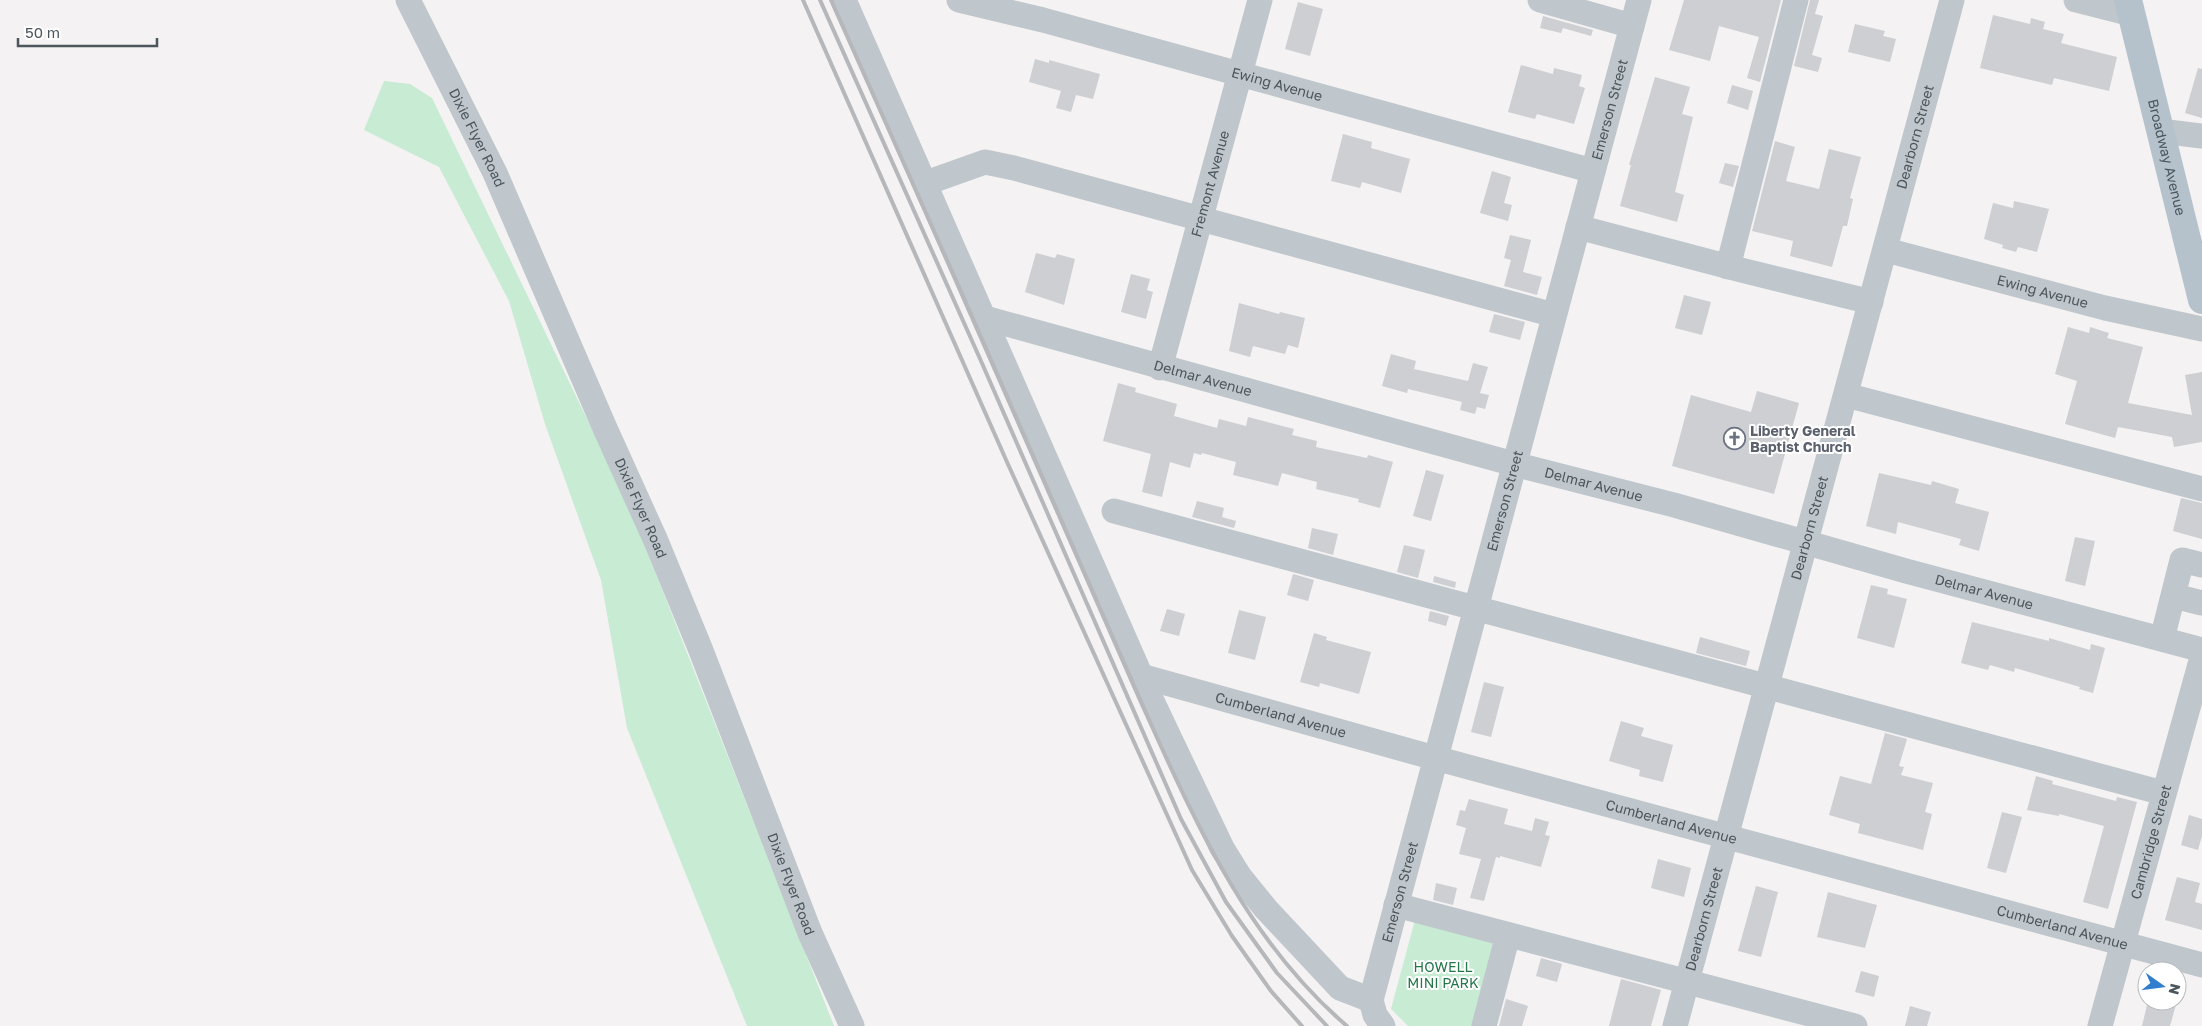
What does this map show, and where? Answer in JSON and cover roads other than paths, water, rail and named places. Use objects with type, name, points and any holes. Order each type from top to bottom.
[{"type":"main road","name":"Broadway Avenue","points":[[2130,7],[2202,300]]},
{"type":"street","name":"Dixie Flyer Road","points":[[408,0],[495,173],[604,426],[656,541],[700,648],[810,933],[852,1026]]},
{"type":"street","points":[[844,0],[1141,676],[1222,848],[1240,877],[1266,909],[1340,988],[1371,1000],[1382,1026]]},
{"type":"street","name":"Ewing Avenue","points":[[959,0],[1043,20],[1593,171]]},
{"type":"street","name":"Fremont Avenue","points":[[1160,368],[1260,0]]},
{"type":"street","points":[[1540,0],[1632,26]]},
{"type":"street","name":"Emerson Street","points":[[1371,1000],[1638,0]]},
{"type":"street","points":[[1728,267],[1796,0]]},
{"type":"street","name":"Dearborn Street","points":[[1675,1026],[1807,543],[1952,0]]},
{"type":"street","points":[[2076,0],[2130,7]]},
{"type":"street","points":[[2160,131],[2202,136]]},
{"type":"street","points":[[926,184],[985,162],[1014,168],[1554,316]]},
{"type":"street","points":[[1578,227],[1728,267],[1871,302]]},
{"type":"street","name":"Ewing Avenue","points":[[1886,250],[2105,308],[2202,330]]},
{"type":"street","name":"Delmar Avenue","points":[[985,318],[1160,368],[2202,650]]},
{"type":"street","points":[[1846,395],[2202,489]]},
{"type":"street","points":[[1114,511],[2163,793]]},
{"type":"street","points":[[2162,639],[2182,560],[2202,565]]},
{"type":"street","points":[[2174,596],[2202,603]]},
{"type":"street","name":"Cambridge Street","points":[[2100,1026],[2202,657]]},
{"type":"street","name":"Cumberland Avenue","points":[[1141,676],[1435,758],[2202,965]]},
{"type":"street","points":[[1396,905],[1855,1026]]},
{"type":"street","points":[[1484,1026],[1508,935]]},
{"type":"railway","points":[[803,0],[1007,462],[1192,870],[1232,936],[1271,991],[1302,1026]]},
{"type":"railway","points":[[820,0],[981,361],[1181,819],[1226,902],[1277,973],[1327,1026]]},
{"type":"railway","points":[[831,0],[1127,670],[1169,764],[1209,846],[1256,923],[1283,960],[1313,994],[1347,1026]]},
{"type":"place","name":"Liberty General Baptist Church","points":[[1734,439]]},
{"type":"park label","name":"HOWELL MINI PARK","points":[[1443,976]]}]
